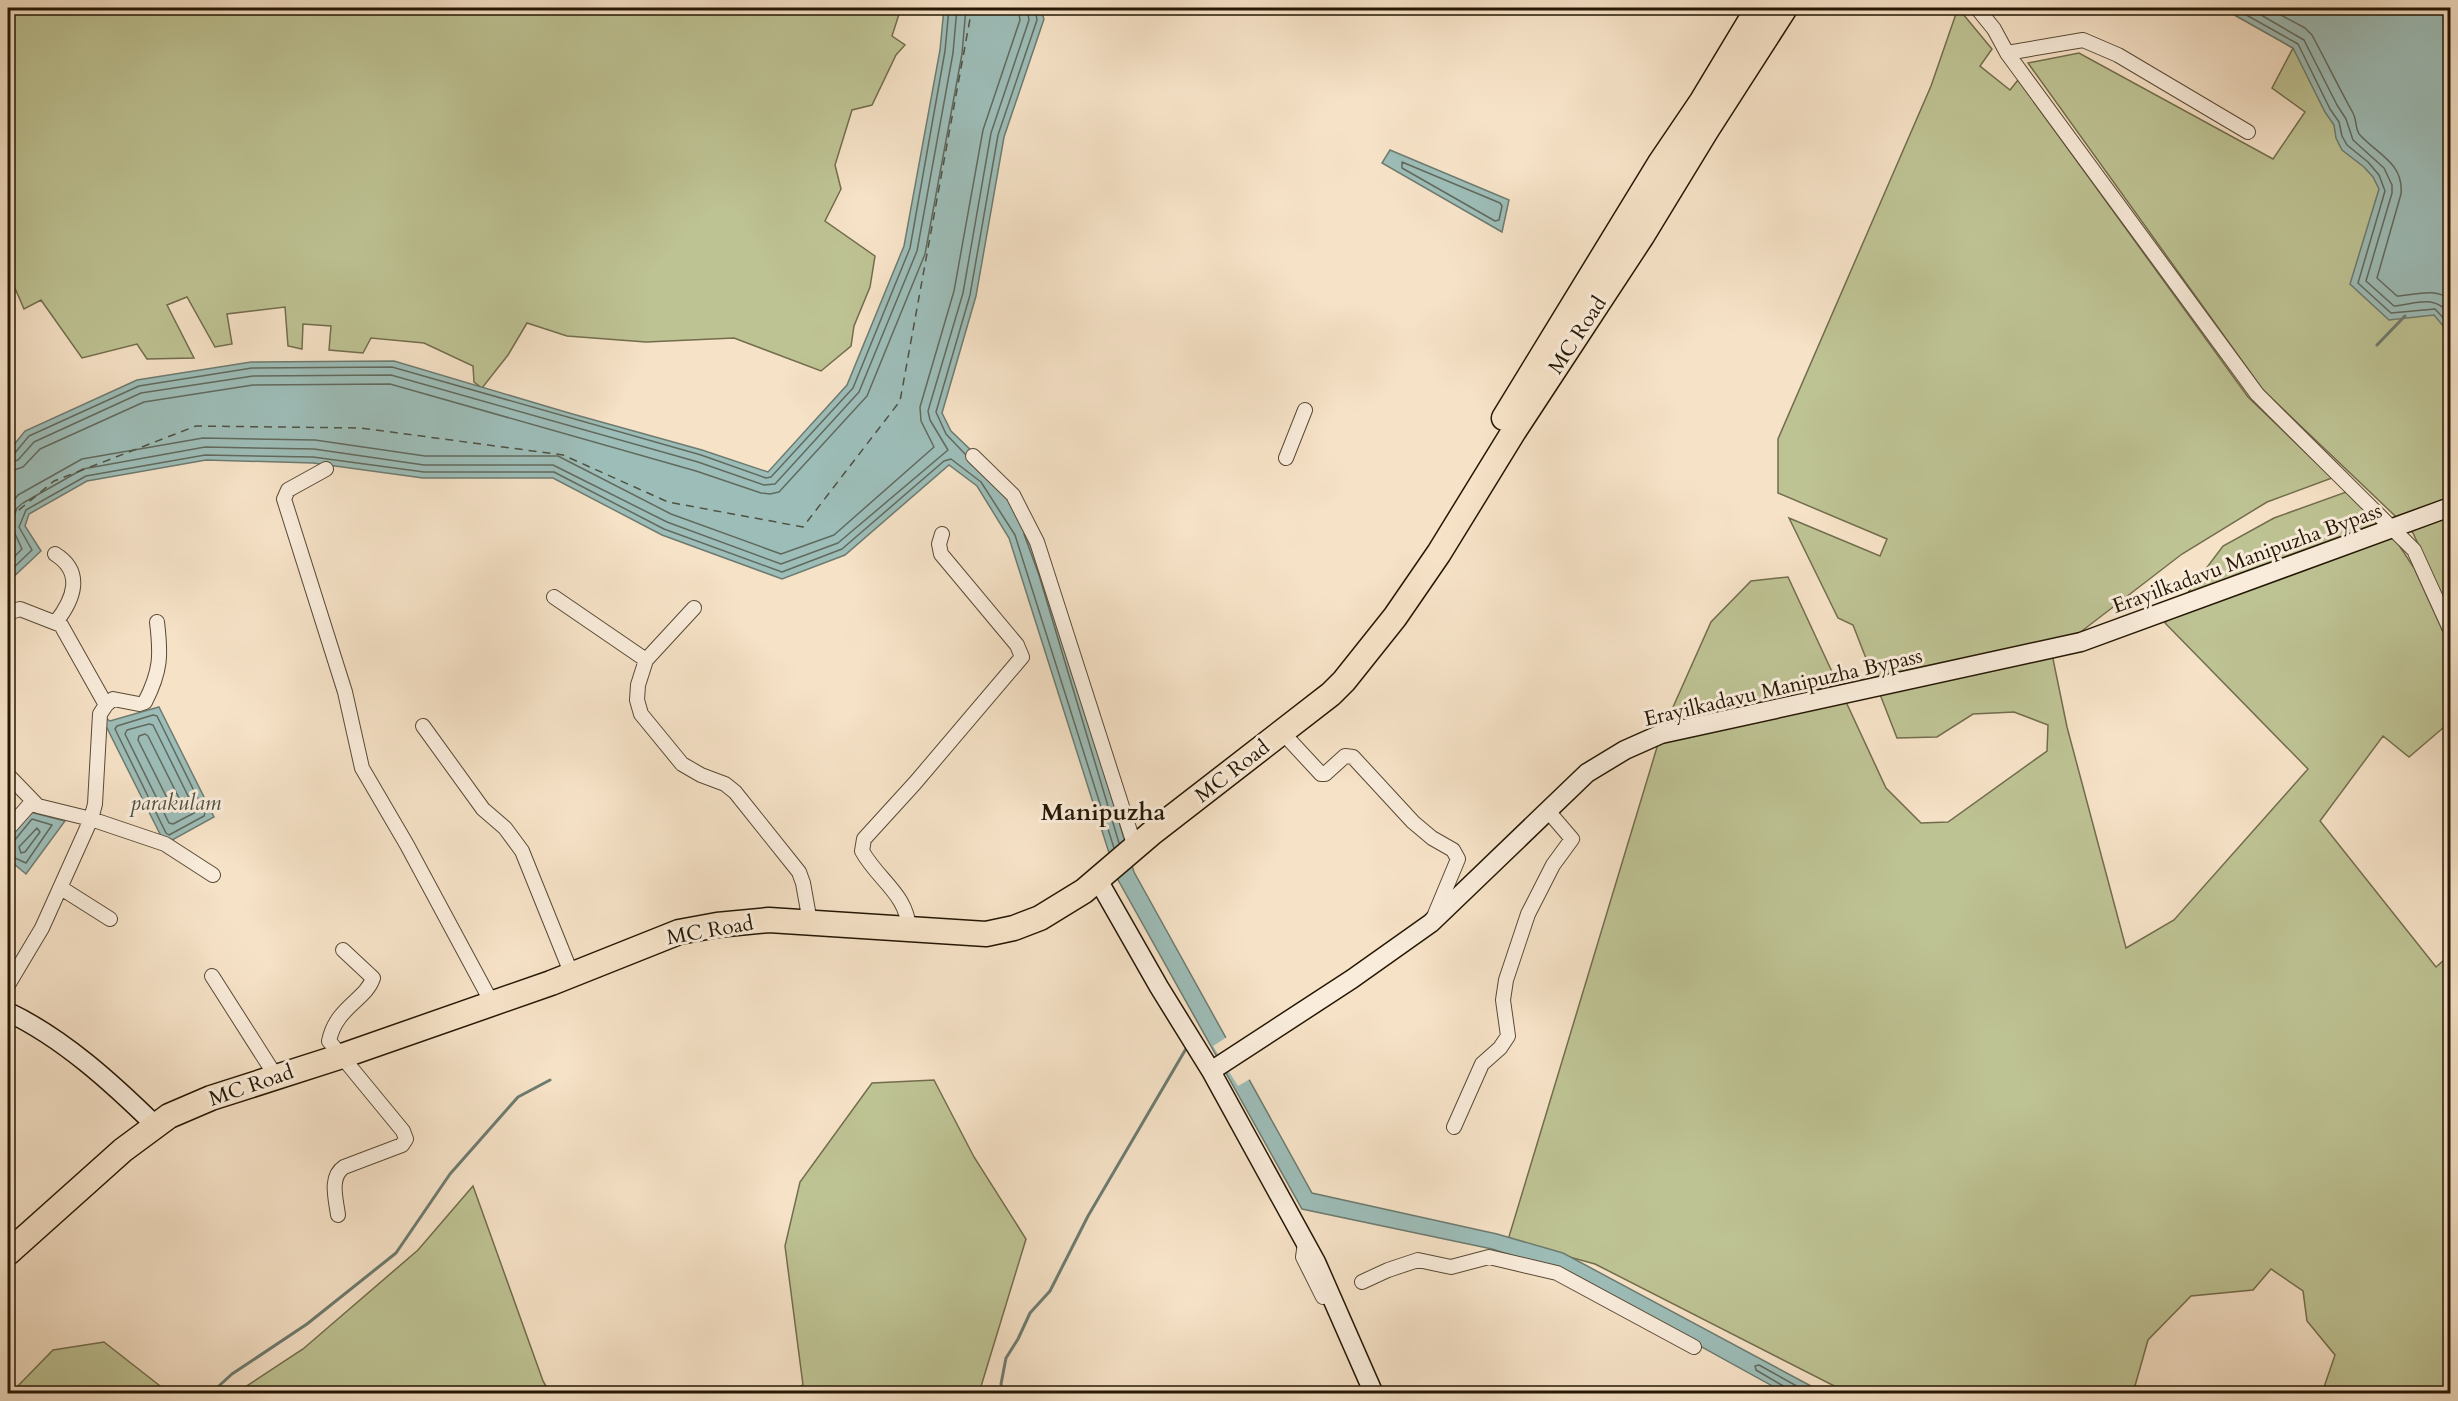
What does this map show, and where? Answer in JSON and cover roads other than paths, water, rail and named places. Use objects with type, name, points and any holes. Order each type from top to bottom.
[{"type":"highway","name":"MC Road","points":[[1670,168],[1702,101],[1758,8]]},
{"type":"highway","name":"MC Road","points":[[8,1253],[123,1150],[155,1125],[211,1098],[342,1056],[572,975],[679,932],[740,922],[769,920],[972,934],[1014,928],[1040,918],[1067,903],[1331,694],[1362,658],[1414,562],[1670,168],[1785,8]]},
{"type":"main road","name":"Erayilkadavu Manipuzha Bypass","points":[[1211,1071],[1352,979],[1431,923],[1587,773],[1625,750],[1661,734],[2081,642],[2451,507]]},
{"type":"main road","points":[[1098,880],[1159,987],[1211,1071],[1316,1262],[1374,1394]]},
{"type":"main road","points":[[8,1012],[78,1057],[155,1125]]},
{"type":"street","points":[[1977,8],[2257,394],[2414,550],[2451,629]]},
{"type":"street","points":[[2007,52],[2083,40],[2118,55],[2248,132]]},
{"type":"street","points":[[1286,458],[1305,410]]},
{"type":"street","points":[[973,456],[1013,495],[1037,542],[1129,852]]},
{"type":"street","points":[[326,469],[288,490],[284,499],[345,692],[362,768],[492,1003]]},
{"type":"street","points":[[909,929],[908,915],[901,901],[862,851],[864,839],[915,783],[1022,657],[1017,645],[941,554],[939,544],[942,534]]},
{"type":"street","points":[[55,554],[65,560],[69,566],[73,586],[71,600],[56,622]]},
{"type":"street","points":[[554,597],[646,660]]},
{"type":"street","points":[[694,608],[646,660],[636,700],[641,714],[682,764],[701,776],[730,787],[750,808],[799,872],[810,922]]},
{"type":"street","points":[[8,614],[20,609],[56,622],[64,629],[106,705]]},
{"type":"street","points":[[8,985],[42,928],[91,819],[95,804],[100,714],[112,699],[139,704],[145,702],[161,656],[157,622]]},
{"type":"street","points":[[423,726],[483,809],[505,828],[522,851],[572,975]]},
{"type":"street","points":[[1282,732],[1321,774],[1325,774],[1345,756],[1353,757],[1413,822],[1456,855],[1456,864],[1431,923]]},
{"type":"street","points":[[8,775],[38,806],[91,819],[165,844],[213,875]]},
{"type":"street","points":[[8,829],[32,802]]},
{"type":"street","points":[[1454,1127],[1482,1064],[1500,1048],[1508,1036],[1503,1000],[1506,980],[1528,914],[1553,866],[1572,839],[1548,811]]},
{"type":"street","points":[[61,888],[110,919]]},
{"type":"street","points":[[338,1215],[335,1180],[338,1172],[344,1167],[402,1145],[406,1139],[329,1041],[331,1030],[345,1009],[373,978],[343,950]]},
{"type":"street","points":[[212,976],[274,1076]]},
{"type":"street","points":[[1305,1243],[1303,1257],[1368,1394]]},
{"type":"street","points":[[1362,1282],[1418,1260],[1451,1267],[1489,1257],[1557,1273],[1694,1347]]},
{"type":"water","points":[[944,8],[1040,8],[1044,19],[1004,137],[976,296],[942,413],[951,431],[1002,480],[1044,573],[1134,872],[1312,1193],[1497,1234],[1563,1253],[1824,1393],[1785,1393],[1568,1273],[1492,1249],[1302,1209],[1117,878],[1009,538],[977,486],[949,465],[845,555],[782,579],[662,535],[553,478],[423,478],[313,463],[206,460],[87,481],[29,514],[25,526],[41,551],[8,582],[8,452],[25,431],[137,380],[251,362],[394,361],[702,450],[768,472],[847,385],[904,246],[940,50]]},
{"type":"water","points":[[2222,8],[2450,8],[2450,334],[2434,315],[2389,320],[2350,284],[2379,189],[2373,177],[2364,167],[2342,150],[2336,138],[2334,125],[2325,112],[2293,48]]},
{"type":"water","points":[[1390,150],[1509,200],[1502,232],[1382,163]]},
{"type":"water","name":"parakulam","points":[[159,707],[214,817],[165,844],[100,714],[110,721]]},
{"type":"water","points":[[30,812],[65,821],[26,874],[8,859],[8,840]]},
{"type":"waterway","points":[[2377,345],[2405,316]]},
{"type":"waterway","points":[[1004,1394],[1001,1384],[1006,1358],[1030,1313],[1050,1291],[1088,1216],[1187,1047]]},
{"type":"waterway","points":[[210,1394],[232,1374],[307,1324],[396,1253],[450,1174],[518,1097],[550,1080]]},
{"type":"district","name":"Manipuzha","points":[[1103,812]]}]
